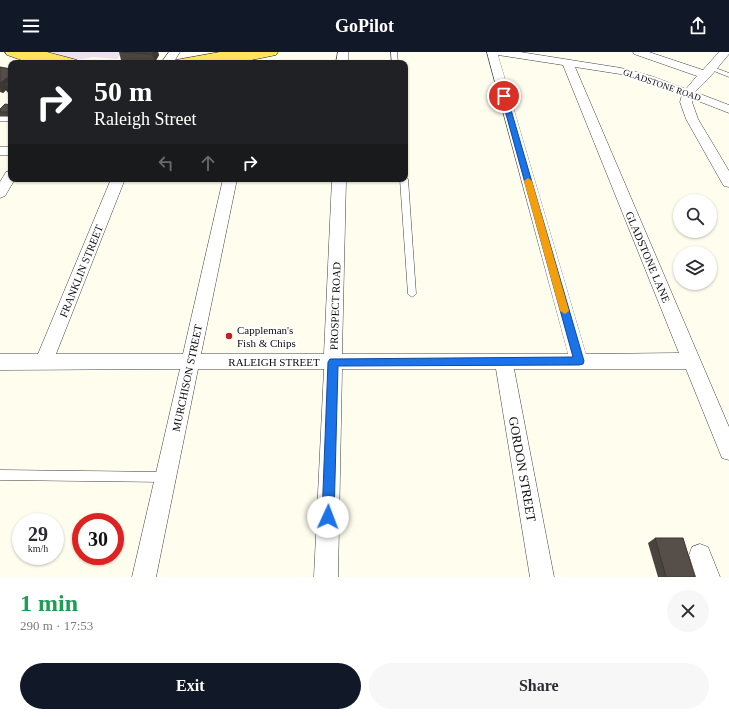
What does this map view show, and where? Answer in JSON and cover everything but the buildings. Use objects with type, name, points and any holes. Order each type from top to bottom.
[{"type":"main road","points":[[12,52],[36,60]]},
{"type":"main road","points":[[31,52],[61,60]]},
{"type":"main road","points":[[198,60],[245,52]]},
{"type":"main road","points":[[230,60],[271,52]]},
{"type":"street","points":[[492,52],[579,361]]},
{"type":"street","name":"GLADSTONE ROAD","points":[[499,52],[558,58],[635,61],[688,93],[729,109]]},
{"type":"street","points":[[725,52],[688,93],[686,102],[692,119],[729,183]]},
{"type":"street","name":"GLADSTONE LANE","points":[[558,58],[692,361],[729,451]]},
{"type":"street","points":[[635,61],[708,72]]},
{"type":"street","points":[[0,193],[8,180]]},
{"type":"street","name":"FRANKLIN STREET","points":[[44,362],[117,182]]},
{"type":"street","name":"MURCHISON STREET","points":[[144,577],[229,182]]},
{"type":"street","name":"PROSPECT ROAD","points":[[326,577],[339,182]]},
{"type":"street","name":"RALEIGH STREET","points":[[0,362],[692,361]]},
{"type":"street","name":"GORDON STREET","points":[[504,362],[542,577]]},
{"type":"street","points":[[700,555],[708,577]]},
{"type":"lane","points":[[708,72],[729,74]]},
{"type":"lane","points":[[404,182],[412,294]]},
{"type":"lane","points":[[0,475],[166,477]]},
{"type":"shaded area","points":[[42,52],[123,52],[117,59],[93,57],[76,60]]},
{"type":"slow traffic","points":[[528,181],[565,311]]},
{"type":"place","name":"Cappleman's Fish & Chips","points":[[229,336]]},
{"type":"route","points":[[328,517],[333,362],[579,361],[504,96]]}]
